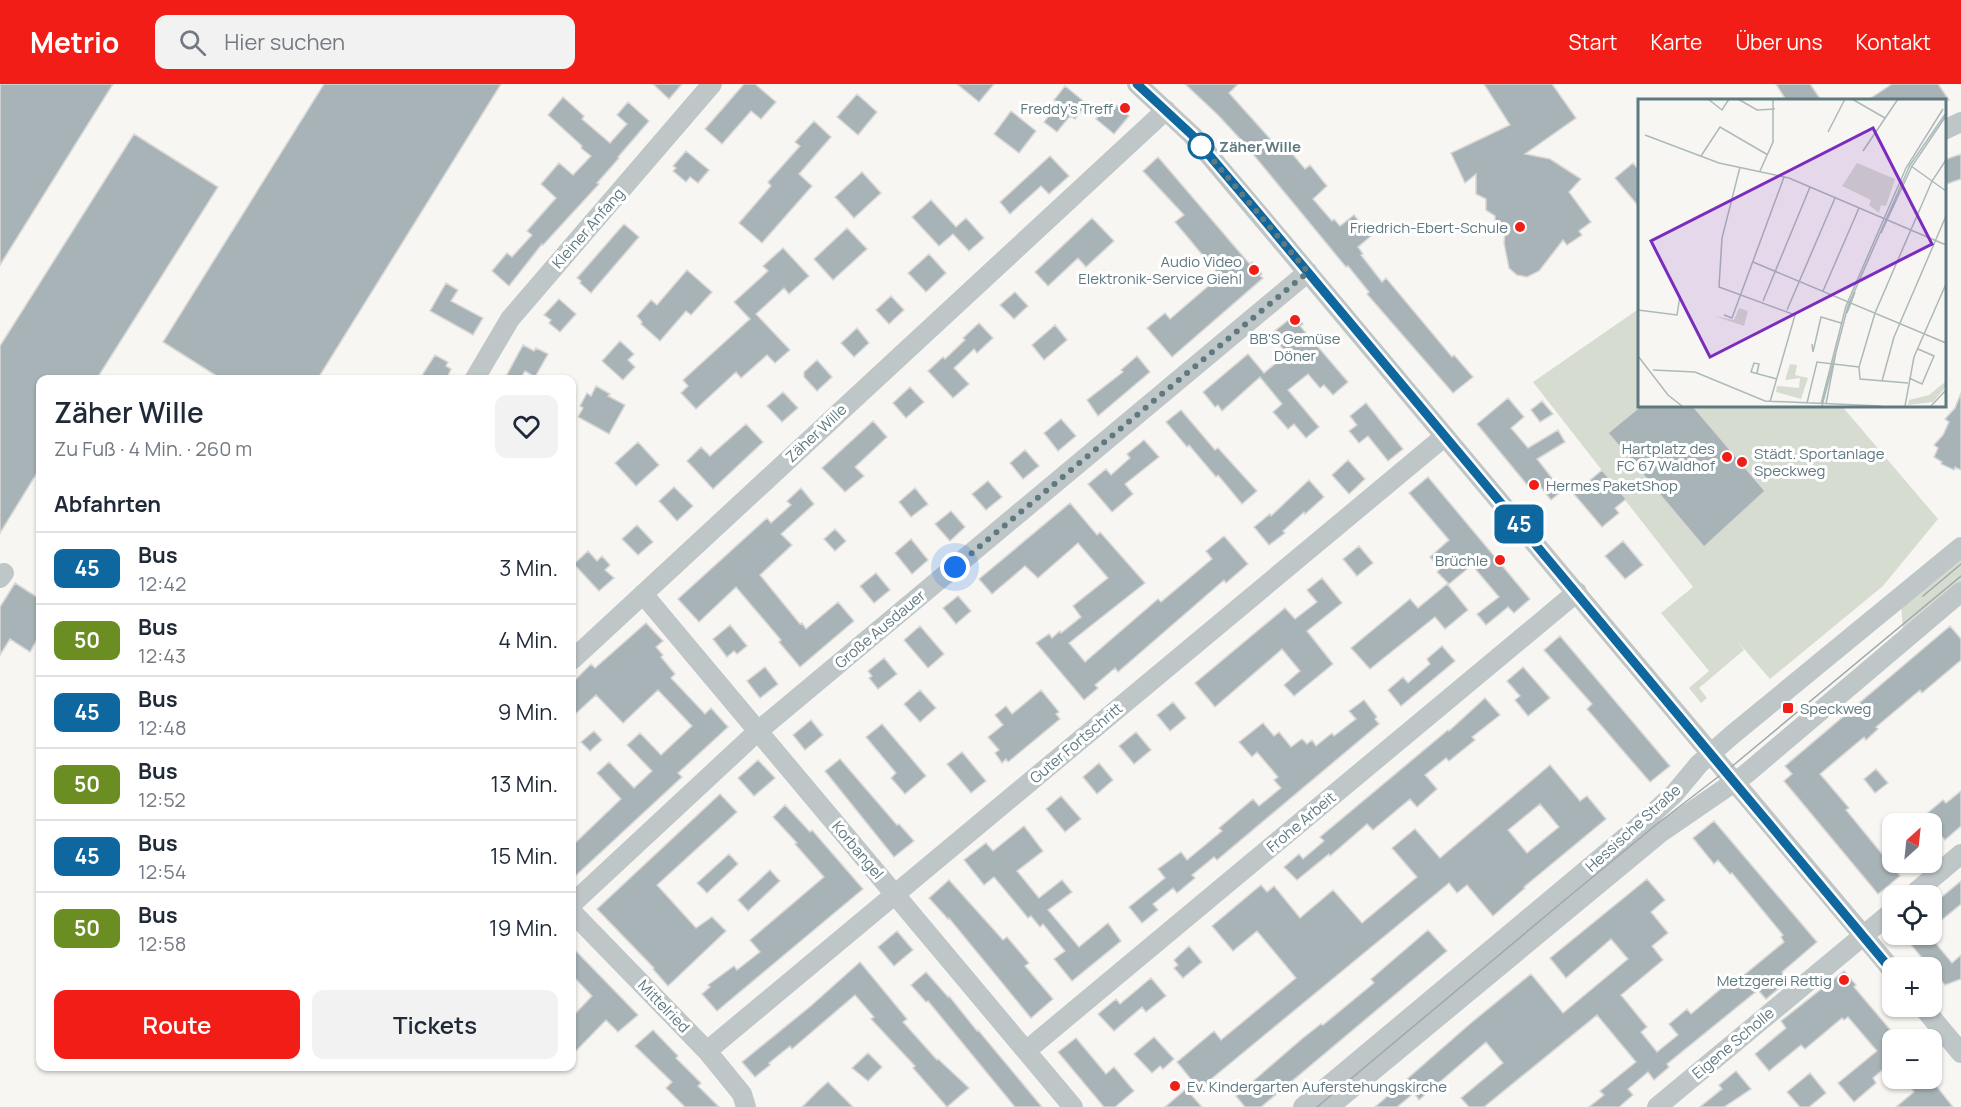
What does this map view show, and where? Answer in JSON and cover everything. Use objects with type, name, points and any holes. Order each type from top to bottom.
[{"type":"street","name":"Kleiner Anfang","points":[[477,375],[510,319],[712,84]]},
{"type":"street","points":[[1137,84],[1192,135],[1882,959]]},
{"type":"street","name":"Zäher Wille","points":[[576,656],[1166,110]]},
{"type":"street","points":[[1946,129],[1961,122]]},
{"type":"street","name":"Große Ausdauer","points":[[576,900],[758,731],[1308,272]]},
{"type":"street","name":"Guter Fortschritt","points":[[708,1051],[1445,436]]},
{"type":"street","name":"Hessische Straße","points":[[1303,1107],[1639,826],[1674,794],[1699,764],[1961,547]]},
{"type":"street","name":"Frohe Arbeit","points":[[1026,1051],[1576,592]]},
{"type":"street","name":"Hessische Straße","points":[[1329,1107],[1659,833],[1746,774],[1961,592]]},
{"type":"street","name":"Korbangel","points":[[643,594],[1073,1107]]},
{"type":"street","points":[[1924,885],[1961,854]]},
{"type":"street","name":"Mittelried","points":[[576,916],[708,1051],[742,1094],[746,1107]]},
{"type":"street","name":"Eigene Scholle","points":[[1657,1107],[1882,920]]},
{"type":"street","points":[[1931,1017],[1961,1053]]},
{"type":"shaded area","name":"Städt. Sportanlage Speckweg","points":[[1638,309],[1638,406],[1842,406],[1938,519],[1883,586],[1770,679],[1738,642],[1744,650],[1699,688],[1707,698],[1701,703],[1689,688],[1709,671],[1661,613],[1693,587],[1533,382]]},
{"type":"shaded area","points":[[1961,556],[1961,584],[1903,632],[1901,605]]},
{"type":"building","points":[[0,84],[113,84],[0,265]]},
{"type":"building","points":[[324,84],[501,84],[320,375],[215,375],[163,342]]},
{"type":"building","points":[[653,84],[682,84],[669,99]]},
{"type":"building","points":[[744,84],[755,84],[776,102],[761,119],[751,111],[722,144],[705,129]]},
{"type":"building","points":[[957,84],[994,84],[979,102]]},
{"type":"building","points":[[1185,84],[1238,84],[1229,93],[1273,142],[1276,140],[1281,146],[1284,144],[1305,169],[1310,165],[1327,186],[1313,199],[1332,221],[1334,219],[1340,226],[1354,215],[1371,236],[1358,247],[1363,254],[1361,255],[1382,282],[1386,278],[1452,357],[1454,355],[1473,377],[1453,393],[1367,294],[1369,292],[1348,266],[1346,267],[1243,142]]},
{"type":"building","points":[[1484,84],[1552,84],[1576,118],[1525,154],[1550,159],[1581,179],[1569,192],[1591,222],[1579,231],[1582,235],[1567,245],[1563,240],[1539,271],[1527,277],[1517,275],[1509,268],[1504,243],[1505,232],[1495,227],[1495,216],[1486,210],[1486,199],[1476,194],[1476,174],[1465,183],[1451,153],[1510,125]]},
{"type":"building","points":[[1776,84],[1810,84],[1820,99],[1785,99]]},
{"type":"building","points":[[1892,84],[1938,84],[1949,100],[1946,99],[1870,99]]},
{"type":"building","points":[[1065,86],[1087,104],[1075,119],[1070,116],[1057,132],[1044,122],[1059,103],[1054,100]]},
{"type":"building","points":[[857,94],[877,112],[858,135],[837,117]]},
{"type":"building","points":[[563,97],[584,116],[582,119],[610,143],[627,124],[617,115],[628,102],[649,121],[597,183],[599,184],[542,244],[509,286],[492,271],[507,253],[512,257],[532,235],[527,231],[556,198],[541,184],[559,163],[573,175],[591,156],[548,115]]},
{"type":"building","points":[[1111,101],[1129,116],[1114,134],[1096,119]]},
{"type":"building","points":[[1011,111],[1036,131],[1019,153],[994,134]]},
{"type":"building","points":[[814,121],[831,137],[799,174],[812,186],[762,243],[739,223],[771,186],[768,182],[800,146],[795,142]]},
{"type":"building","points":[[134,134],[218,187],[99,375],[36,375],[36,474],[0,533],[0,346]]},
{"type":"building","points":[[686,151],[709,170],[698,183],[690,177],[686,182],[673,171],[676,168],[673,166]]},
{"type":"building","points":[[1961,154],[1961,179],[1946,184],[1946,159]]},
{"type":"building","points":[[1050,156],[1069,176],[1049,194],[1041,186],[1010,214],[1000,202]]},
{"type":"building","points":[[1158,157],[1247,261],[1250,264],[1252,262],[1263,278],[1172,357],[1147,328],[1165,313],[1170,319],[1220,276],[1175,222],[1184,215],[1143,171]]},
{"type":"building","points":[[1633,163],[1638,169],[1638,206],[1615,178]]},
{"type":"building","points":[[862,172],[881,193],[854,218],[835,197]]},
{"type":"building","points":[[931,200],[956,227],[966,218],[984,238],[969,251],[953,234],[939,246],[912,217]]},
{"type":"building","points":[[1092,218],[1114,241],[1086,267],[1078,258],[1048,286],[1035,272]]},
{"type":"building","points":[[624,224],[639,237],[591,293],[577,278]]},
{"type":"building","points":[[847,228],[867,249],[833,280],[814,259]]},
{"type":"building","points":[[783,248],[809,276],[789,294],[784,288],[756,314],[790,350],[775,363],[767,355],[741,378],[736,372],[696,409],[681,393],[688,386],[683,380],[750,319],[734,302],[768,271],[763,266]]},
{"type":"building","points":[[929,254],[946,273],[926,292],[908,273]]},
{"type":"building","points":[[687,270],[712,292],[691,315],[686,311],[660,341],[641,324],[637,316],[651,300],[657,305]]},
{"type":"building","points":[[446,283],[458,290],[451,301],[483,318],[473,335],[430,311]]},
{"type":"building","points":[[1015,292],[1028,306],[1014,319],[1000,305]]},
{"type":"building","points":[[891,296],[904,310],[889,324],[876,310]]},
{"type":"building","points":[[559,299],[576,314],[560,332],[549,323],[551,320],[544,315]]},
{"type":"building","points":[[1296,314],[1303,324],[1300,326],[1348,382],[1333,395],[1324,385],[1320,388],[1308,374],[1288,390],[1319,427],[1306,438],[1294,424],[1288,429],[1273,412],[1282,404],[1260,377],[1222,411],[1218,405],[1215,407],[1203,392],[1248,354],[1264,373],[1287,354],[1271,334]]},
{"type":"building","points":[[979,323],[993,338],[977,353],[974,349],[954,368],[969,384],[953,398],[928,371],[943,357],[945,359]]},
{"type":"building","points":[[1055,325],[1067,340],[1044,360],[1032,345]]},
{"type":"building","points":[[857,328],[869,343],[854,357],[841,343]]},
{"type":"building","points":[[620,341],[634,354],[628,360],[635,367],[623,380],[602,361]]},
{"type":"building","points":[[523,345],[534,351],[536,348],[548,354],[536,375],[525,371],[523,375],[507,375]]},
{"type":"building","points":[[435,355],[448,362],[446,366],[451,369],[448,375],[422,375]]},
{"type":"building","points":[[1137,356],[1150,372],[1098,416],[1087,400],[1123,372],[1121,370]]},
{"type":"building","points":[[817,360],[832,377],[817,391],[804,377],[804,372]]},
{"type":"building","points":[[596,386],[625,405],[609,434],[578,417],[583,408],[580,406],[587,393],[591,396]]},
{"type":"building","points":[[910,387],[924,402],[906,418],[893,403]]},
{"type":"building","points":[[783,392],[798,408],[782,422],[767,406]]},
{"type":"building","points":[[1961,393],[1961,470],[1955,467],[1954,470],[1941,464],[1942,462],[1934,457],[1938,448],[1934,445],[1943,435],[1949,422],[1945,419],[1955,408]]},
{"type":"building","points":[[1508,398],[1524,417],[1511,428],[1528,448],[1558,430],[1565,442],[1537,459],[1562,491],[1551,500],[1540,486],[1533,492],[1477,424]]},
{"type":"building","points":[[1542,401],[1553,414],[1540,422],[1531,410]]},
{"type":"building","points":[[1366,403],[1403,449],[1388,461],[1368,436],[1359,443],[1349,431],[1357,425],[1350,416]]},
{"type":"building","points":[[1641,406],[1693,406],[1765,491],[1704,547],[1608,433]]},
{"type":"building","points":[[1181,410],[1215,450],[1218,448],[1257,491],[1242,504],[1218,475],[1216,477],[1166,422]]},
{"type":"building","points":[[1061,419],[1076,436],[1058,451],[1044,433]]},
{"type":"building","points":[[873,421],[887,437],[855,467],[864,476],[845,492],[822,468]]},
{"type":"building","points":[[746,424],[763,442],[713,489],[687,461],[701,447],[710,456]]},
{"type":"building","points":[[1144,440],[1159,457],[1125,484],[1133,494],[1112,512],[1088,484],[1106,469],[1111,475],[1130,458],[1127,454]]},
{"type":"building","points":[[638,442],[659,465],[636,486],[615,463]]},
{"type":"building","points":[[1025,450],[1039,466],[1023,479],[1010,463]]},
{"type":"building","points":[[1348,460],[1365,479],[1349,494],[1332,475]]},
{"type":"building","points":[[1602,470],[1626,499],[1615,508],[1619,513],[1602,527],[1574,494]]},
{"type":"building","points":[[1428,477],[1530,599],[1514,613],[1508,607],[1486,625],[1477,614],[1499,597],[1472,565],[1449,584],[1437,572],[1440,569],[1430,557],[1449,540],[1409,493]]},
{"type":"building","points":[[1309,480],[1324,497],[1305,514],[1304,512],[1283,531],[1285,533],[1269,545],[1254,527],[1270,514],[1271,516]]},
{"type":"building","points":[[988,481],[1002,497],[986,510],[972,494]]},
{"type":"building","points":[[674,487],[693,506],[677,521],[659,501]]},
{"type":"building","points":[[801,488],[814,504],[781,534],[792,545],[760,575],[806,629],[838,602],[854,621],[800,667],[779,642],[781,640],[736,587],[699,622],[678,599],[767,518],[771,523],[791,505],[787,501]]},
{"type":"building","points":[[915,488],[928,504],[911,517],[899,502]]},
{"type":"building","points":[[1070,503],[1097,535],[1100,532],[1145,583],[1069,643],[1085,662],[1158,599],[1161,602],[1212,559],[1206,551],[1224,536],[1248,564],[1226,583],[1224,580],[1118,672],[1115,668],[1095,685],[1098,688],[1084,700],[1036,643],[1049,634],[1052,638],[1060,631],[1061,633],[1081,617],[1073,606],[1108,578],[1078,543],[1038,578],[1025,566],[992,594],[979,579]]},
{"type":"building","points":[[951,511],[965,527],[950,541],[935,524]]},
{"type":"building","points":[[637,525],[653,542],[638,555],[622,539]]},
{"type":"building","points":[[835,529],[846,541],[835,551],[824,539]]},
{"type":"building","points":[[911,539],[928,560],[912,574],[895,553]]},
{"type":"building","points":[[1623,541],[1643,565],[1625,579],[1605,556]]},
{"type":"building","points":[[1359,546],[1373,563],[1357,576],[1343,559]]},
{"type":"building","points":[[588,551],[597,561],[602,556],[610,565],[605,570],[614,578],[599,591],[576,566],[576,562]]},
{"type":"building","points":[[876,573],[890,590],[874,603],[860,586]]},
{"type":"building","points":[[1322,578],[1342,603],[1307,631],[1333,664],[1294,696],[1284,685],[1300,671],[1282,649],[1215,707],[1195,683],[1285,608],[1295,619],[1317,602],[1307,590]]},
{"type":"building","points":[[15,583],[36,596],[36,641],[30,652],[10,639],[0,655],[0,607]]},
{"type":"building","points":[[1447,584],[1468,610],[1445,629],[1435,617],[1370,669],[1351,648],[1410,599],[1418,608]]},
{"type":"building","points":[[958,596],[971,611],[956,624],[943,608]]},
{"type":"building","points":[[646,623],[663,641],[656,647],[675,674],[671,678],[705,714],[711,708],[728,727],[678,773],[682,777],[576,875],[576,842],[621,799],[597,773],[609,762],[634,788],[652,771],[627,745],[640,733],[661,755],[692,726],[658,690],[623,723],[596,695],[576,713],[576,679],[591,664],[595,668]]},
{"type":"building","points":[[730,625],[747,646],[737,654],[734,651],[727,657],[713,639]]},
{"type":"building","points":[[920,626],[944,654],[928,668],[904,640]]},
{"type":"building","points":[[1950,626],[1961,639],[1961,660],[1922,693],[1920,690],[1876,727],[1878,729],[1866,740],[1864,737],[1820,774],[1849,808],[1846,810],[1882,854],[1882,873],[1898,873],[1900,876],[1889,885],[1882,885],[1882,891],[1878,894],[1784,781],[1792,774],[1785,766]]},
{"type":"building","points":[[1560,636],[1670,766],[1650,782],[1587,709],[1592,704],[1544,650]]},
{"type":"building","points":[[1442,646],[1455,661],[1401,706],[1388,690],[1403,677],[1408,683],[1430,664],[1427,659]]},
{"type":"building","points":[[884,658],[897,674],[878,689],[869,678],[872,676],[868,671]]},
{"type":"building","points":[[765,667],[778,684],[760,698],[747,681]]},
{"type":"building","points":[[1523,667],[1550,698],[1528,716],[1515,700],[1520,696],[1507,681]]},
{"type":"building","points":[[920,690],[936,708],[920,722],[904,704]]},
{"type":"building","points":[[1041,690],[1059,712],[1056,714],[1060,719],[1008,762],[1006,759],[1002,763],[995,753],[999,750],[988,737],[1003,725],[995,715],[1006,706],[1012,714]]},
{"type":"building","points":[[1485,698],[1500,715],[1472,737],[1475,740],[1449,761],[1446,758],[1425,775],[1437,789],[1417,807],[1410,799],[1373,830],[1367,824],[1330,856],[1329,854],[1297,880],[1284,867],[1299,854],[1303,859],[1324,841],[1320,837],[1449,731]]},
{"type":"building","points":[[1364,700],[1377,717],[1375,719],[1379,724],[1217,860],[1214,857],[1192,875],[1195,878],[1177,893],[1173,888],[1153,904],[1158,910],[1142,923],[1129,907],[1165,878],[1158,869],[1181,852],[1187,860],[1222,831],[1219,828],[1253,799],[1259,806],[1281,788],[1274,780],[1278,777],[1257,752],[1252,757],[1239,742],[1263,723],[1274,736],[1279,732],[1291,747],[1302,739],[1307,744],[1312,740],[1316,746],[1332,733],[1334,736],[1356,719],[1349,711]]},
{"type":"building","points":[[1173,702],[1186,718],[1170,731],[1157,715]]},
{"type":"building","points":[[811,720],[823,735],[805,750],[793,735]]},
{"type":"building","points":[[882,724],[926,776],[905,794],[891,778],[896,773],[866,737]]},
{"type":"building","points":[[594,731],[602,740],[590,751],[581,742]]},
{"type":"building","points":[[1136,732],[1151,750],[1134,764],[1119,746]]},
{"type":"building","points":[[962,752],[986,781],[971,793],[947,764]]},
{"type":"building","points":[[840,759],[897,825],[899,824],[914,841],[894,857],[825,771]]},
{"type":"building","points":[[758,760],[775,778],[754,796],[738,778]]},
{"type":"building","points":[[1099,763],[1113,780],[1097,794],[1083,777]]},
{"type":"building","points":[[1550,765],[1580,801],[1587,796],[1606,819],[1524,887],[1493,916],[1467,885],[1457,893],[1449,883],[1199,1089],[1177,1062],[1214,1031],[1221,1040],[1296,978],[1257,931],[1233,951],[1212,926],[1261,885],[1267,892],[1274,886],[1300,918],[1333,890],[1362,923],[1417,877],[1392,848],[1415,829],[1440,858]],"holes":[[[1540,804],[1559,827],[1527,853],[1508,830]]]},
{"type":"building","points":[[1876,769],[1888,783],[1875,793],[1864,779]]},
{"type":"building","points":[[1961,791],[1961,826],[1945,840],[1942,837],[1942,813],[1928,813],[1943,800],[1946,803]]},
{"type":"building","points":[[720,794],[737,812],[657,885],[696,928],[712,917],[726,931],[668,986],[654,968],[597,909]]},
{"type":"building","points":[[1061,796],[1081,819],[1065,832],[1046,809]]},
{"type":"building","points":[[785,805],[810,832],[812,830],[863,889],[717,1011],[702,994],[710,987],[708,985],[734,966],[737,970],[760,952],[750,940],[824,877],[773,817]]},
{"type":"building","points":[[1714,821],[1817,942],[1782,972],[1789,980],[1766,999],[1758,990],[1667,1064],[1669,1067],[1654,1080],[1648,1072],[1628,1089],[1633,1095],[1619,1107],[1589,1107],[1604,1095],[1600,1091],[1636,1062],[1597,1015],[1484,1107],[1469,1107],[1461,1098],[1503,1063],[1486,1042],[1419,1100],[1414,1093],[1397,1107],[1375,1107],[1531,974],[1563,1013],[1628,959],[1611,939],[1566,978],[1550,958],[1647,879],[1665,900],[1651,912],[1668,933],[1652,946],[1663,960],[1621,995],[1647,1027],[1641,1032],[1657,1052],[1678,1035],[1669,1024],[1687,1009],[1691,1014],[1729,982],[1732,985],[1784,942],[1781,937],[1783,935],[1732,873],[1730,874],[1718,860],[1714,864],[1693,838]]},
{"type":"building","points":[[1024,826],[1043,851],[1017,871],[1039,898],[1062,880],[1072,892],[1048,910],[1079,947],[1108,923],[1121,941],[1072,981],[1054,959],[1065,951],[1043,924],[1040,927],[1031,916],[1028,918],[994,877],[984,885],[964,860],[986,843],[993,851]]},
{"type":"building","points":[[729,854],[738,864],[707,893],[697,883]]},
{"type":"building","points":[[770,870],[780,881],[748,911],[738,900]]},
{"type":"building","points":[[949,880],[1003,940],[1007,937],[1029,963],[1025,966],[1053,999],[1031,1018],[949,918],[929,898]]},
{"type":"building","points":[[1961,881],[1961,904],[1942,920],[1942,897]]},
{"type":"building","points":[[1428,930],[1447,951],[1261,1107],[1245,1107],[1236,1096],[1303,1038],[1321,1024],[1323,1025],[1374,983],[1371,979]]},
{"type":"building","points":[[897,931],[913,950],[894,966],[878,947]]},
{"type":"building","points":[[1911,945],[1937,945],[1952,963],[1961,955],[1961,979],[1945,985],[1942,981],[1942,957],[1921,957]]},
{"type":"building","points":[[1189,946],[1202,962],[1183,978],[1174,968],[1178,965],[1174,960]]},
{"type":"building","points":[[576,951],[638,1015],[618,1032],[606,1020],[576,1051],[576,1013],[592,996],[576,979]]},
{"type":"building","points":[[860,962],[907,1019],[903,1022],[937,1060],[969,1088],[947,1107],[913,1068],[915,1066],[871,1019],[874,1017],[855,995],[792,1049],[790,1046],[769,1063],[770,1065],[755,1077],[742,1062]]},
{"type":"building","points":[[1844,971],[1856,985],[1854,987],[1890,1029],[1882,1029],[1882,1070],[1873,1078],[1876,1083],[1854,1102],[1838,1083],[1877,1051],[1848,1017],[1844,1020],[1842,1018],[1805,1049],[1801,1045],[1769,1071],[1755,1054],[1786,1028],[1781,1021]]},
{"type":"building","points":[[926,972],[949,996],[1042,1107],[1015,1107],[928,1001],[926,1002],[911,985]]},
{"type":"building","points":[[1151,978],[1166,996],[1146,1012],[1142,1007],[1114,1031],[1098,1014],[1116,999],[1120,1004]]},
{"type":"building","points":[[653,1030],[701,1083],[698,1086],[719,1107],[685,1107],[666,1088],[672,1082],[635,1046]]},
{"type":"building","points":[[1154,1037],[1174,1059],[1163,1069],[1160,1066],[1152,1073],[1134,1054]]},
{"type":"building","points":[[1076,1038],[1106,1074],[1114,1067],[1134,1091],[1115,1107],[1104,1107],[1058,1052]]},
{"type":"building","points":[[868,1053],[882,1067],[868,1081],[852,1068]]},
{"type":"building","points":[[1736,1071],[1751,1089],[1724,1107],[1700,1107],[1722,1089],[1719,1085]]},
{"type":"building","points":[[1810,1073],[1826,1093],[1809,1107],[1800,1107],[1787,1092]]},
{"type":"building","points":[[828,1082],[853,1107],[802,1107],[819,1090]]},
{"type":"building","points":[[1186,1089],[1202,1107],[1165,1107]]},
{"type":"building","points":[[1912,1089],[1939,1089],[1953,1107],[1896,1107],[1914,1092]]},
{"type":"tram line","points":[[1923,596],[1961,564]]},
{"type":"tram line","points":[[1317,1107],[1566,899],[1736,763],[1961,576]]},
{"type":"bus line","name":"45","points":[[1137,84],[1192,135],[1250,203],[1882,959]]},
{"type":"place","name":"Freddy's Treff","points":[[1125,108]]},
{"type":"place","name":"Zäher Wille","points":[[1201,146]]},
{"type":"place","name":"Friedrich-Ebert-Schule","points":[[1520,227]]},
{"type":"place","name":"Audio Video Elektronik-Service Giehl","points":[[1254,270]]},
{"type":"place","name":"BB'S Gemüse Döner","points":[[1295,320]]},
{"type":"place","name":"Hartplatz des FC 67 Waldhof","points":[[1727,457]]},
{"type":"place","name":"Städt. Sportanlage Speckweg","points":[[1742,462]]},
{"type":"place","name":"Hermes PaketShop","points":[[1534,485]]},
{"type":"place","name":"Brüchle","points":[[1500,560]]},
{"type":"place","name":"Speckweg","points":[[1788,708]]},
{"type":"place","name":"Metzgerei Rettig","points":[[1844,980]]},
{"type":"place","name":"Ev. Kindergarten Auferstehungskirche","points":[[1175,1086]]},
{"type":"route","points":[[955,567],[1308,272],[1201,146]]}]
